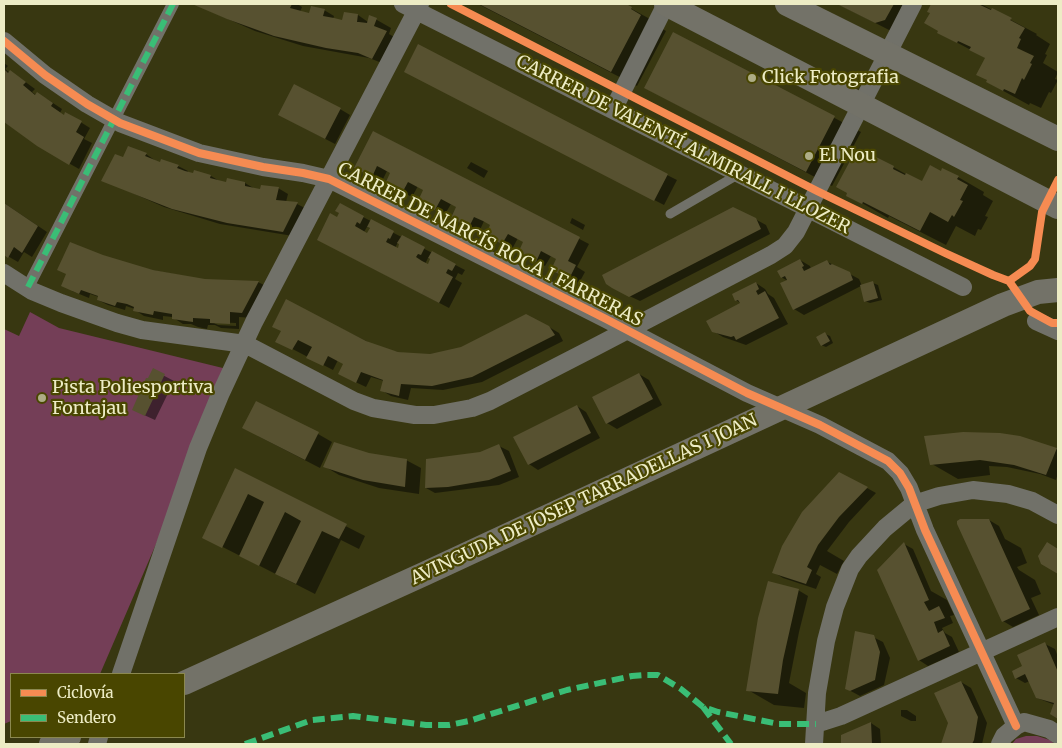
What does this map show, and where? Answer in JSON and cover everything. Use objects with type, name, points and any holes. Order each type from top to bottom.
[{"type":"main road","points":[[666,4],[1058,207]]},
{"type":"main road","points":[[787,4],[1058,139]]},
{"type":"main road","name":"AVINGUDA DE JOSEP TARRADELLAS I JOAN","points":[[185,683],[985,314],[1048,291],[1058,276]]},
{"type":"main road","points":[[51,744],[66,738]]},
{"type":"street","points":[[28,288],[173,4]]},
{"type":"street","points":[[612,110],[666,4]]},
{"type":"street","points":[[4,274],[28,288],[61,303],[92,315],[142,330],[245,344],[354,402],[373,408],[415,415],[434,415],[472,408],[490,401],[772,255],[791,239],[913,4]]},
{"type":"street","points":[[121,673],[198,448],[232,370],[254,322],[330,179],[413,6]]},
{"type":"street","name":"CARRER DE VALENTÍ ALMIRALL I LLOZER","points":[[413,6],[612,110],[963,287]]},
{"type":"street","name":"CARRER DE NARCÍS ROCA I FARRERAS","points":[[4,41],[45,76],[113,119],[151,136],[199,153],[254,166],[330,179],[747,393],[820,425],[888,461],[900,473],[909,488],[914,504],[1016,726]]},
{"type":"street","points":[[1036,321],[1058,331]]},
{"type":"street","points":[[232,370],[249,358],[266,355]]},
{"type":"street","points":[[814,744],[817,693],[826,641],[842,586],[850,569],[885,528],[914,504],[939,496],[973,490],[1008,494],[1032,501],[1058,515]]},
{"type":"street","points":[[816,724],[841,716],[1058,617]]},
{"type":"street","points":[[1000,744],[1004,736],[1024,722],[1049,729],[1058,735]]},
{"type":"lane","points":[[670,214],[739,174]]},
{"type":"shaded area","points":[[30,312],[59,328],[231,370],[100,673],[10,673],[10,721],[4,724],[4,329],[19,336]]},
{"type":"shaded area","points":[[1026,736],[1037,736],[1050,740],[1055,744],[1012,744],[1016,739]]},
{"type":"building","points":[[192,4],[292,4],[290,8],[309,13],[311,6],[325,9],[323,16],[342,20],[344,12],[358,14],[357,22],[367,23],[369,15],[377,18],[374,26],[387,31],[372,59],[358,53],[274,36]]},
{"type":"building","points":[[479,4],[626,4],[641,15],[611,72]]},
{"type":"building","points":[[837,4],[894,4],[885,20],[875,23]]},
{"type":"building","points":[[931,4],[978,4],[991,10],[992,8],[1012,18],[1010,20],[1025,28],[1019,38],[1021,39],[1017,48],[1034,56],[1024,80],[1022,78],[1015,94],[1004,89],[1003,91],[976,75],[985,58],[969,50],[971,47],[958,41],[957,43],[937,33],[938,31],[924,23],[930,13],[927,12]]},
{"type":"building","points":[[673,32],[835,116],[806,172],[644,88]]},
{"type":"building","points":[[418,44],[668,174],[654,201],[404,72]]},
{"type":"building","points":[[4,69],[8,73],[10,70],[26,82],[23,85],[35,95],[37,92],[53,103],[51,106],[64,115],[65,112],[82,121],[76,132],[84,137],[69,165],[37,146],[4,122]]},
{"type":"building","points":[[294,84],[341,108],[325,139],[278,115]]},
{"type":"building","points":[[373,131],[580,237],[568,261],[576,265],[569,279],[551,270],[556,259],[541,251],[536,262],[518,253],[523,242],[508,234],[502,244],[485,236],[490,225],[483,221],[474,217],[469,227],[451,218],[456,207],[441,199],[435,210],[418,201],[423,190],[408,182],[402,193],[385,184],[390,173],[381,168],[377,166],[372,177],[354,168]]},
{"type":"building","points":[[128,146],[147,153],[145,156],[160,162],[161,159],[179,165],[177,168],[185,171],[193,173],[194,170],[211,175],[210,178],[226,182],[227,178],[245,182],[245,186],[260,189],[261,185],[279,187],[276,200],[298,202],[283,232],[227,223],[172,209],[101,181],[115,154],[123,157]]},
{"type":"building","points":[[858,151],[872,158],[874,156],[894,166],[893,169],[922,181],[930,165],[941,171],[942,168],[959,176],[957,179],[968,185],[960,200],[963,201],[954,217],[952,215],[948,222],[930,212],[920,231],[863,202],[862,204],[846,196],[847,193],[836,187],[850,161],[853,162]]},
{"type":"building","points":[[4,203],[38,226],[22,253],[14,247],[8,258],[4,255]]},
{"type":"building","points":[[340,203],[364,216],[360,224],[357,222],[355,226],[367,233],[370,228],[367,227],[371,219],[394,231],[386,242],[398,248],[399,244],[397,243],[402,235],[425,247],[421,255],[418,254],[416,257],[422,261],[428,264],[430,259],[428,258],[432,251],[456,264],[452,271],[448,269],[446,273],[453,277],[439,303],[317,240],[330,213],[337,217],[339,213],[335,211]]},
{"type":"building","points":[[733,207],[756,218],[761,229],[629,297],[606,284],[602,275]]},
{"type":"building","points":[[70,242],[103,255],[153,270],[205,279],[259,281],[242,313],[230,312],[230,324],[210,323],[210,319],[193,318],[193,322],[172,319],[172,314],[154,311],[153,315],[133,311],[134,307],[127,304],[117,302],[115,306],[97,300],[98,296],[81,290],[79,294],[61,286],[66,274],[57,270]]},
{"type":"building","points":[[800,259],[804,266],[802,267],[804,271],[827,260],[830,265],[832,264],[850,272],[853,280],[793,310],[780,283],[787,280],[785,276],[781,278],[777,271]]},
{"type":"building","points":[[873,281],[878,298],[864,302],[860,285]]},
{"type":"building","points":[[756,282],[759,289],[756,291],[758,295],[765,291],[779,318],[736,340],[734,336],[731,337],[712,332],[706,321],[740,303],[738,300],[735,301],[732,294]]},
{"type":"building","points":[[286,299],[366,341],[398,352],[430,354],[461,347],[526,314],[549,326],[555,335],[472,377],[432,386],[401,384],[399,396],[380,391],[383,380],[361,372],[356,383],[338,374],[343,364],[328,356],[323,366],[306,358],[312,347],[298,340],[292,350],[275,342],[281,331],[272,327]]},
{"type":"building","points":[[825,332],[830,341],[821,346],[816,337]]},
{"type":"building","points":[[153,368],[165,374],[145,416],[132,410],[146,378],[148,378]]},
{"type":"building","points":[[639,373],[653,399],[606,424],[592,397]]},
{"type":"building","points":[[256,401],[319,432],[305,460],[242,428]]},
{"type":"building","points":[[577,405],[591,433],[528,465],[513,437]]},
{"type":"building","points":[[963,432],[1000,433],[1020,436],[1057,448],[1046,475],[1014,465],[980,460],[930,465],[924,436]]},
{"type":"building","points":[[334,442],[369,453],[407,459],[405,487],[363,480],[323,467]]},
{"type":"building","points":[[499,444],[511,471],[489,480],[448,487],[425,488],[426,459],[480,452]]},
{"type":"building","points":[[235,468],[347,524],[339,539],[322,531],[296,584],[275,574],[301,521],[285,512],[259,566],[239,556],[264,502],[248,494],[222,548],[202,538]]},
{"type":"building","points":[[839,472],[868,487],[839,517],[818,545],[807,567],[812,570],[806,584],[772,573],[782,546],[802,512]]},
{"type":"building","points":[[960,519],[989,519],[1030,609],[1002,622],[957,524],[957,521]]},
{"type":"building","points":[[904,542],[929,600],[924,602],[929,611],[939,606],[945,618],[934,622],[938,633],[943,630],[950,646],[918,661],[877,570]]},
{"type":"building","points":[[1047,542],[1058,549],[1058,574],[1041,564],[1038,556]]},
{"type":"building","points":[[768,581],[799,589],[783,660],[778,694],[746,691],[758,618]]},
{"type":"building","points":[[855,631],[874,635],[880,652],[875,680],[850,691],[845,689]]},
{"type":"building","points":[[1045,642],[1058,672],[1058,719],[1050,714],[1054,703],[1036,698],[1025,674],[1015,679],[1012,671],[1022,666],[1017,655]]},
{"type":"building","points":[[961,681],[978,717],[974,740],[972,744],[941,744],[948,723],[934,693]]},
{"type":"building","points":[[871,722],[872,744],[841,744],[841,735]]},
{"type":"marked path","points":[[28,287],[173,4]]},
{"type":"marked path","points":[[245,744],[312,720],[353,716],[426,725],[449,725],[469,721],[567,690],[645,675],[658,675],[681,689],[703,707],[718,712],[779,724],[816,724]]},
{"type":"marked path","points":[[703,707],[731,744]]},
{"type":"cycle path","points":[[451,4],[817,191],[945,253],[1009,281],[1030,311],[1052,323],[1058,323]]},
{"type":"cycle path","points":[[4,41],[45,75],[87,104],[120,123],[199,153],[329,179],[606,319],[747,393],[820,425],[888,461],[900,473],[909,488],[925,530],[1016,726]]},
{"type":"cycle path","points":[[1009,281],[1030,266],[1035,259],[1042,212],[1058,180]]},
{"type":"place","name":"Click Fotografia","points":[[752,78]]},
{"type":"place","name":"El Nou","points":[[809,156]]},
{"type":"place","name":"Pista Poliesportiva Fontajau","points":[[42,398]]}]
